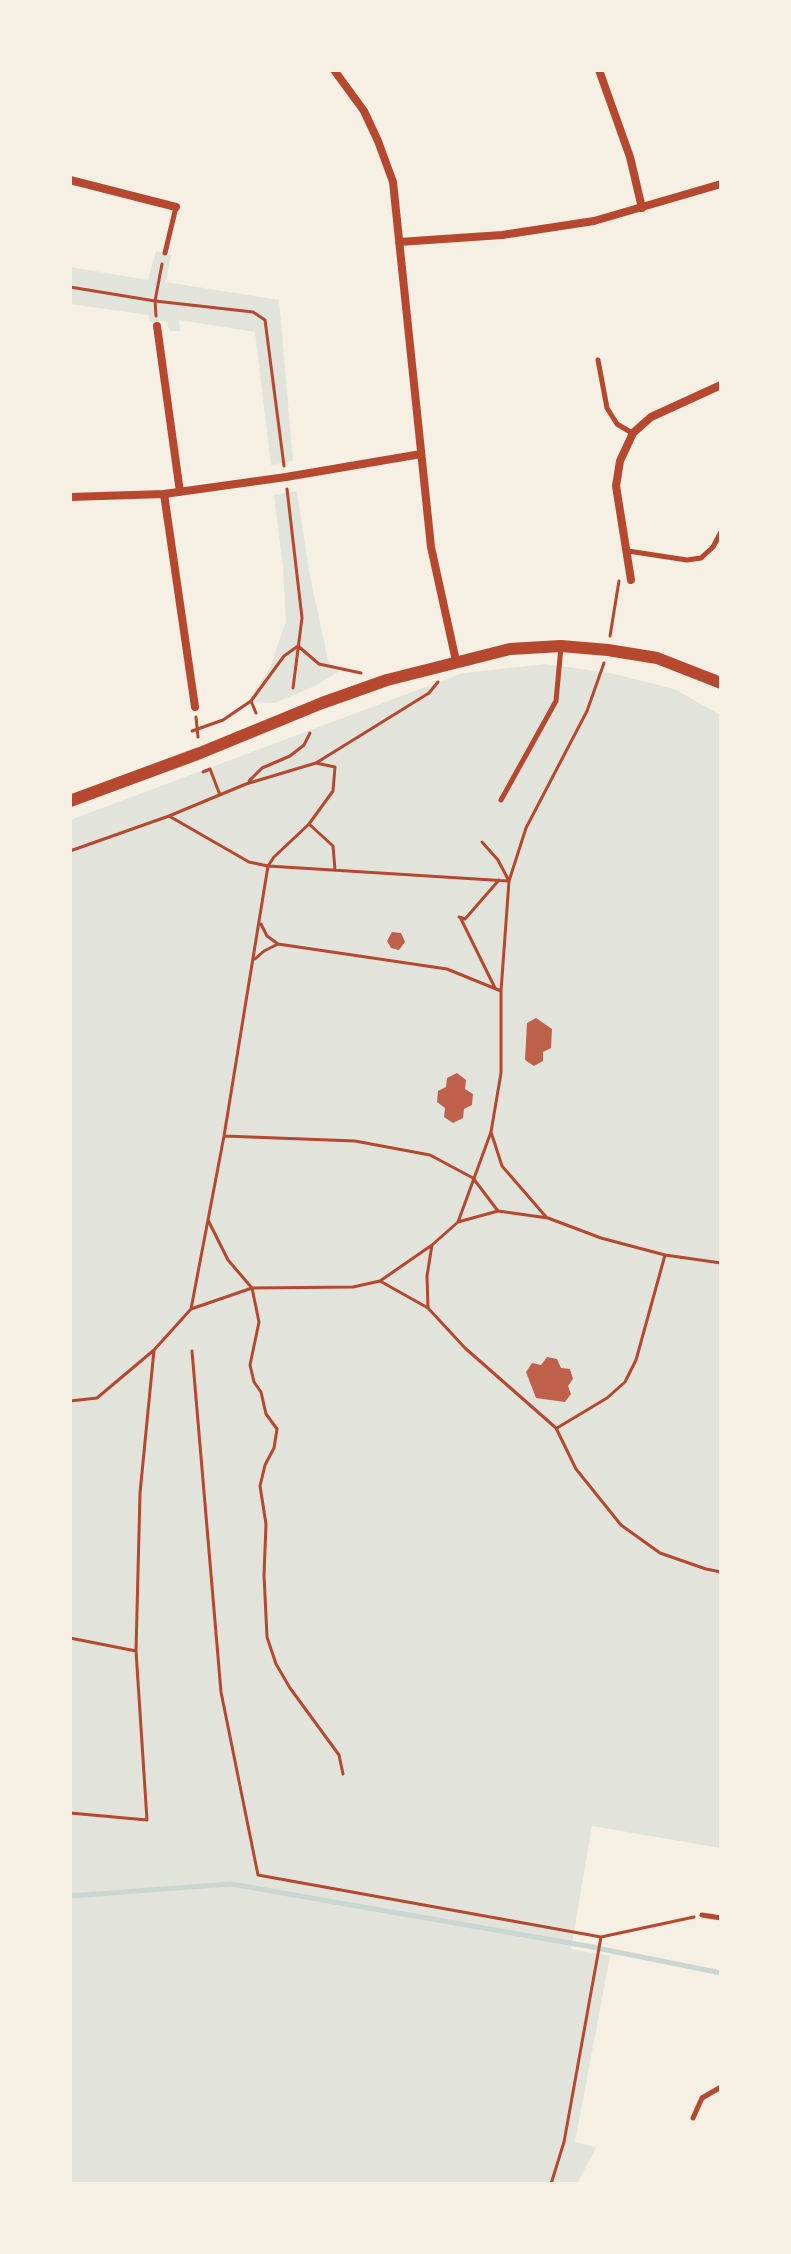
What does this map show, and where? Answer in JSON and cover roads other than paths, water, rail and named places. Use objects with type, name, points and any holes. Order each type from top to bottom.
[{"type":"street","points":[[334,70],[364,111],[393,182],[431,547],[456,661]]},
{"type":"street","points":[[599,70],[630,157],[642,208]]},
{"type":"street","points":[[70,180],[176,207]]},
{"type":"street","points":[[399,242],[502,235],[594,221],[720,187]]},
{"type":"street","points":[[157,326],[180,492]]},
{"type":"street","points":[[631,580],[616,486],[620,461],[633,433],[651,417],[721,385]]},
{"type":"street","points":[[70,497],[164,494],[421,454]]},
{"type":"street","points":[[164,494],[195,707]]},
{"type":"street","points":[[70,801],[387,680],[510,649],[561,646],[608,650],[657,658],[721,683]]},
{"type":"lane","points":[[165,253],[176,207]]},
{"type":"lane","points":[[598,360],[607,408],[617,424],[633,433]]},
{"type":"lane","points":[[628,551],[687,560],[701,558],[713,547],[721,532]]},
{"type":"lane","points":[[501,800],[556,701],[561,646]]},
{"type":"lane","points":[[702,1915],[721,1918]]},
{"type":"lane","points":[[693,2118],[702,2098],[721,2087]]},
{"type":"waterway","points":[[70,1896],[231,1884],[587,1946],[721,1973]]}]
